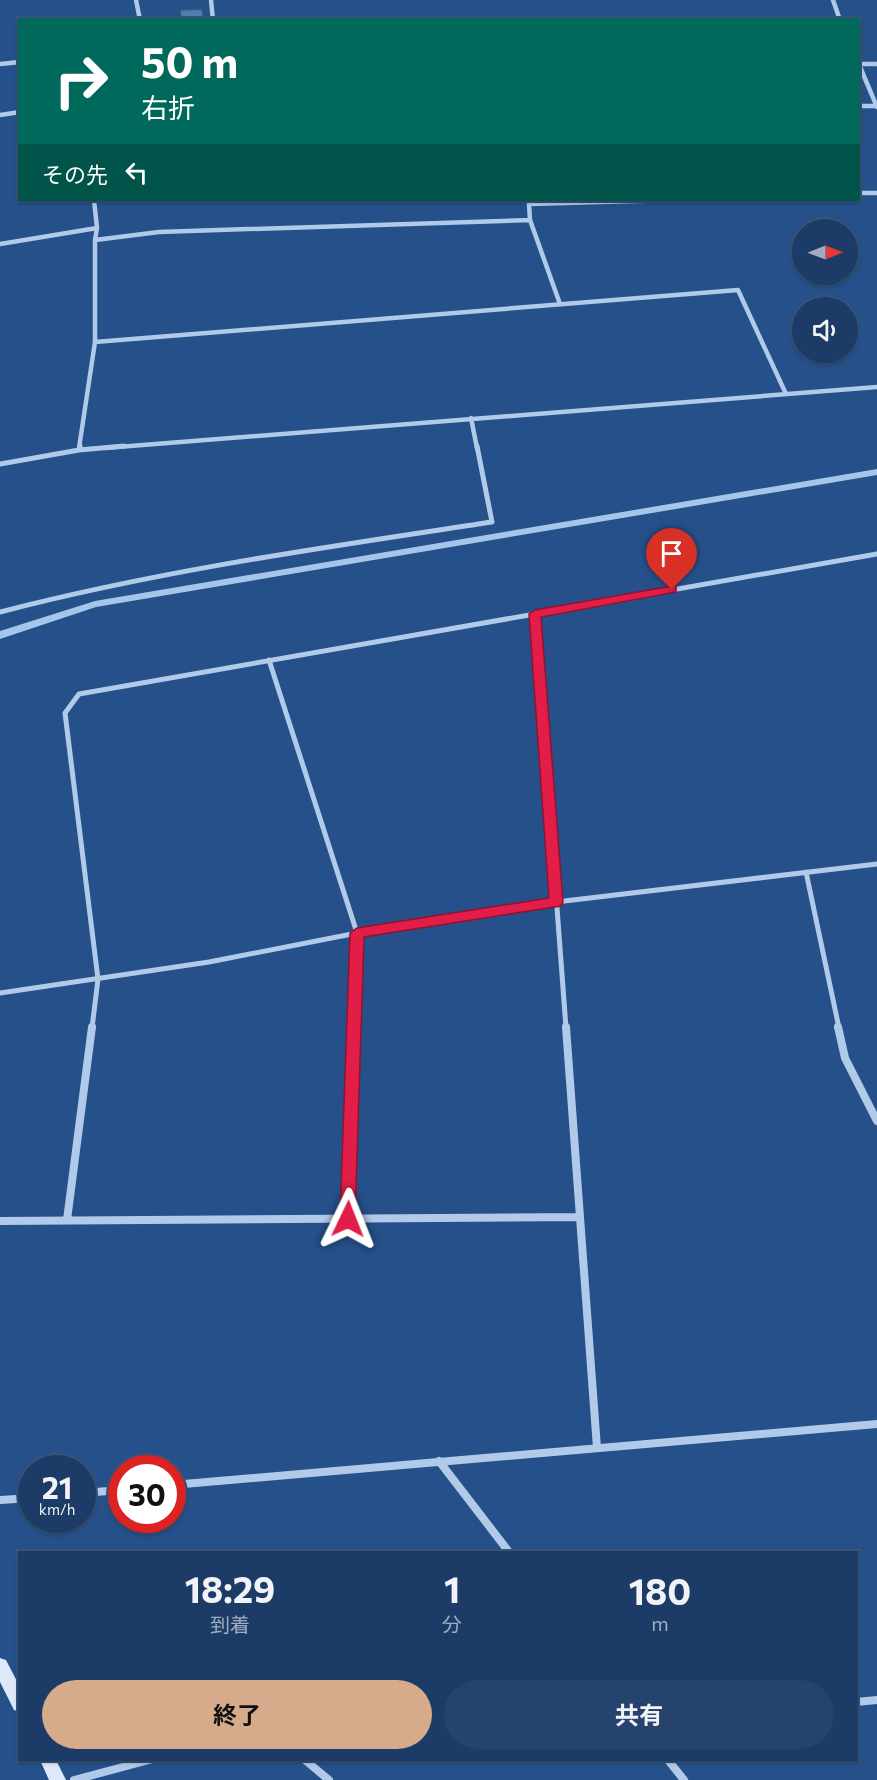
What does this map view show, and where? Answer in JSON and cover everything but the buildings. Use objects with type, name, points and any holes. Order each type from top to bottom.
[{"type":"street","points":[[136,0],[140,18]]},
{"type":"street","points":[[212,0],[213,18]]},
{"type":"street","points":[[833,0],[839,18]]},
{"type":"street","points":[[0,64],[18,62]]},
{"type":"street","points":[[860,63],[877,64]]},
{"type":"street","points":[[860,68],[877,106],[860,106]]},
{"type":"street","points":[[0,115],[18,112]]},
{"type":"street","points":[[860,193],[877,193]]},
{"type":"street","points":[[79,450],[95,342],[97,228],[94,201]]},
{"type":"street","points":[[560,304],[530,220],[528,202],[600,201]]},
{"type":"street","points":[[95,240],[159,232],[530,220]]},
{"type":"street","points":[[0,244],[97,228]]},
{"type":"street","points":[[95,342],[738,290],[786,394]]},
{"type":"street","points":[[0,464],[79,450],[877,387]]},
{"type":"street","points":[[0,612],[66,593],[261,557],[492,522],[471,418]]},
{"type":"street","points":[[67,1220],[98,978],[65,713],[79,694],[877,554]]},
{"type":"street","points":[[535,614],[597,1448]]},
{"type":"street","points":[[269,660],[357,933],[348,1219]]},
{"type":"street","points":[[0,993],[209,962],[357,933],[556,902],[877,864]]},
{"type":"street","points":[[806,872],[845,1058],[877,1120]]},
{"type":"street","points":[[0,1221],[580,1217]]},
{"type":"street","points":[[186,1484],[877,1424]]},
{"type":"street","points":[[439,1461],[508,1551]]},
{"type":"street","points":[[0,1500],[18,1499]]},
{"type":"street","points":[[0,1666],[18,1700]]},
{"type":"street","points":[[858,1702],[877,1700]]},
{"type":"street","points":[[48,1761],[58,1780]]},
{"type":"street","points":[[74,1780],[145,1761]]},
{"type":"street","points":[[306,1761],[329,1780]]},
{"type":"street","points":[[669,1761],[684,1780]]},
{"type":"waterway","points":[[0,635],[95,604],[877,472]]},
{"type":"route","points":[[348,1219],[357,933],[556,902],[535,614],[672,590]]}]
